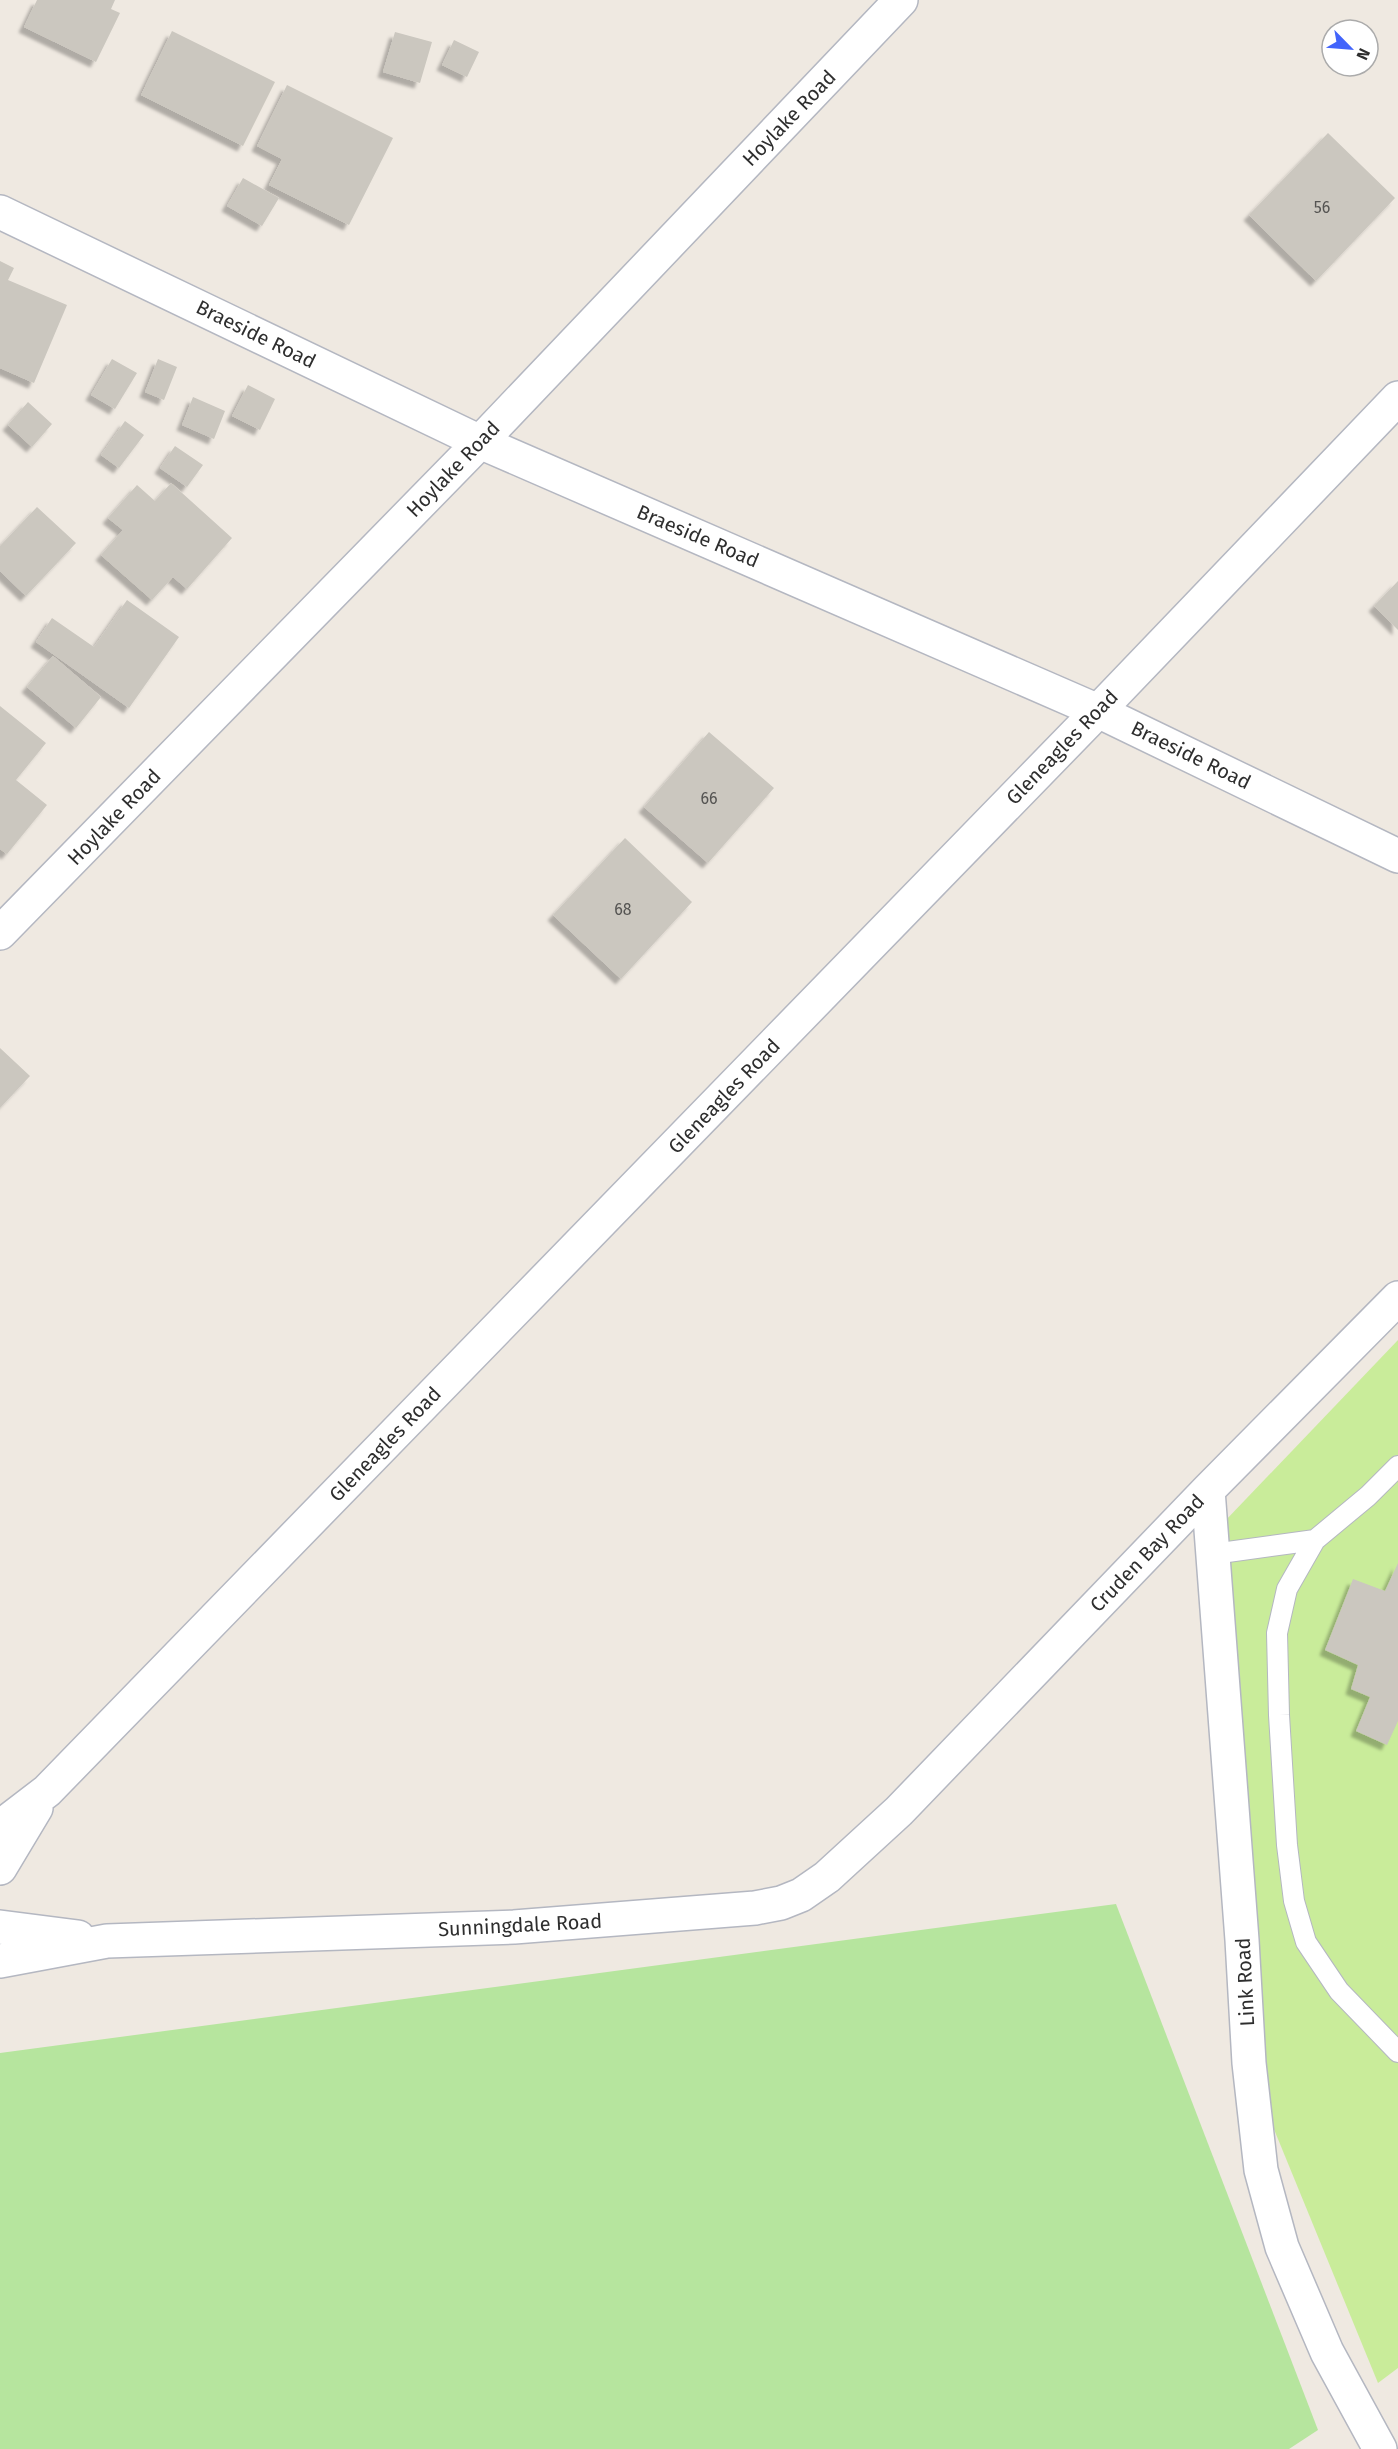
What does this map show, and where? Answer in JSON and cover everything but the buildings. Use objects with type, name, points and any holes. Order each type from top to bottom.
[{"type":"street","name":"Hoylake Road","points":[[0,933],[480,442],[902,0]]},
{"type":"street","name":"Braeside Road","points":[[0,212],[480,442],[1098,711],[1398,856]]},
{"type":"street","name":"Gleneagles Road","points":[[0,1827],[46,1791],[1098,711],[1398,398]]},
{"type":"street","name":"Cruden Bay Road","points":[[899,1811],[1208,1490],[1398,1298]]},
{"type":"street","name":"Link Road","points":[[1208,1490],[1249,2063],[1261,2170],[1282,2247],[1327,2352],[1380,2449]]},
{"type":"street","name":"Gleneagles Road","points":[[0,1868],[46,1791]]},
{"type":"street","name":"Sunningdale Road","points":[[0,1960],[107,1941],[514,1927],[755,1908],[781,1903],[801,1895],[827,1877],[899,1811]]},
{"type":"street","name":"Sunningdale Road","points":[[0,1927],[107,1941]]},
{"type":"lane","points":[[1398,1466],[1368,1496],[1315,1540],[1287,1589],[1277,1633],[1286,1821],[1294,1901],[1306,1942],[1339,1991],[1398,2052]]},
{"type":"lane","points":[[1213,1554],[1315,1540]]},
{"type":"green space","points":[[1398,1340],[1398,2368],[1378,2383],[1271,2122],[1224,1522]]},
{"type":"green space","points":[[1116,1904],[1318,2430],[1289,2449],[0,2449],[0,2053]]}]
